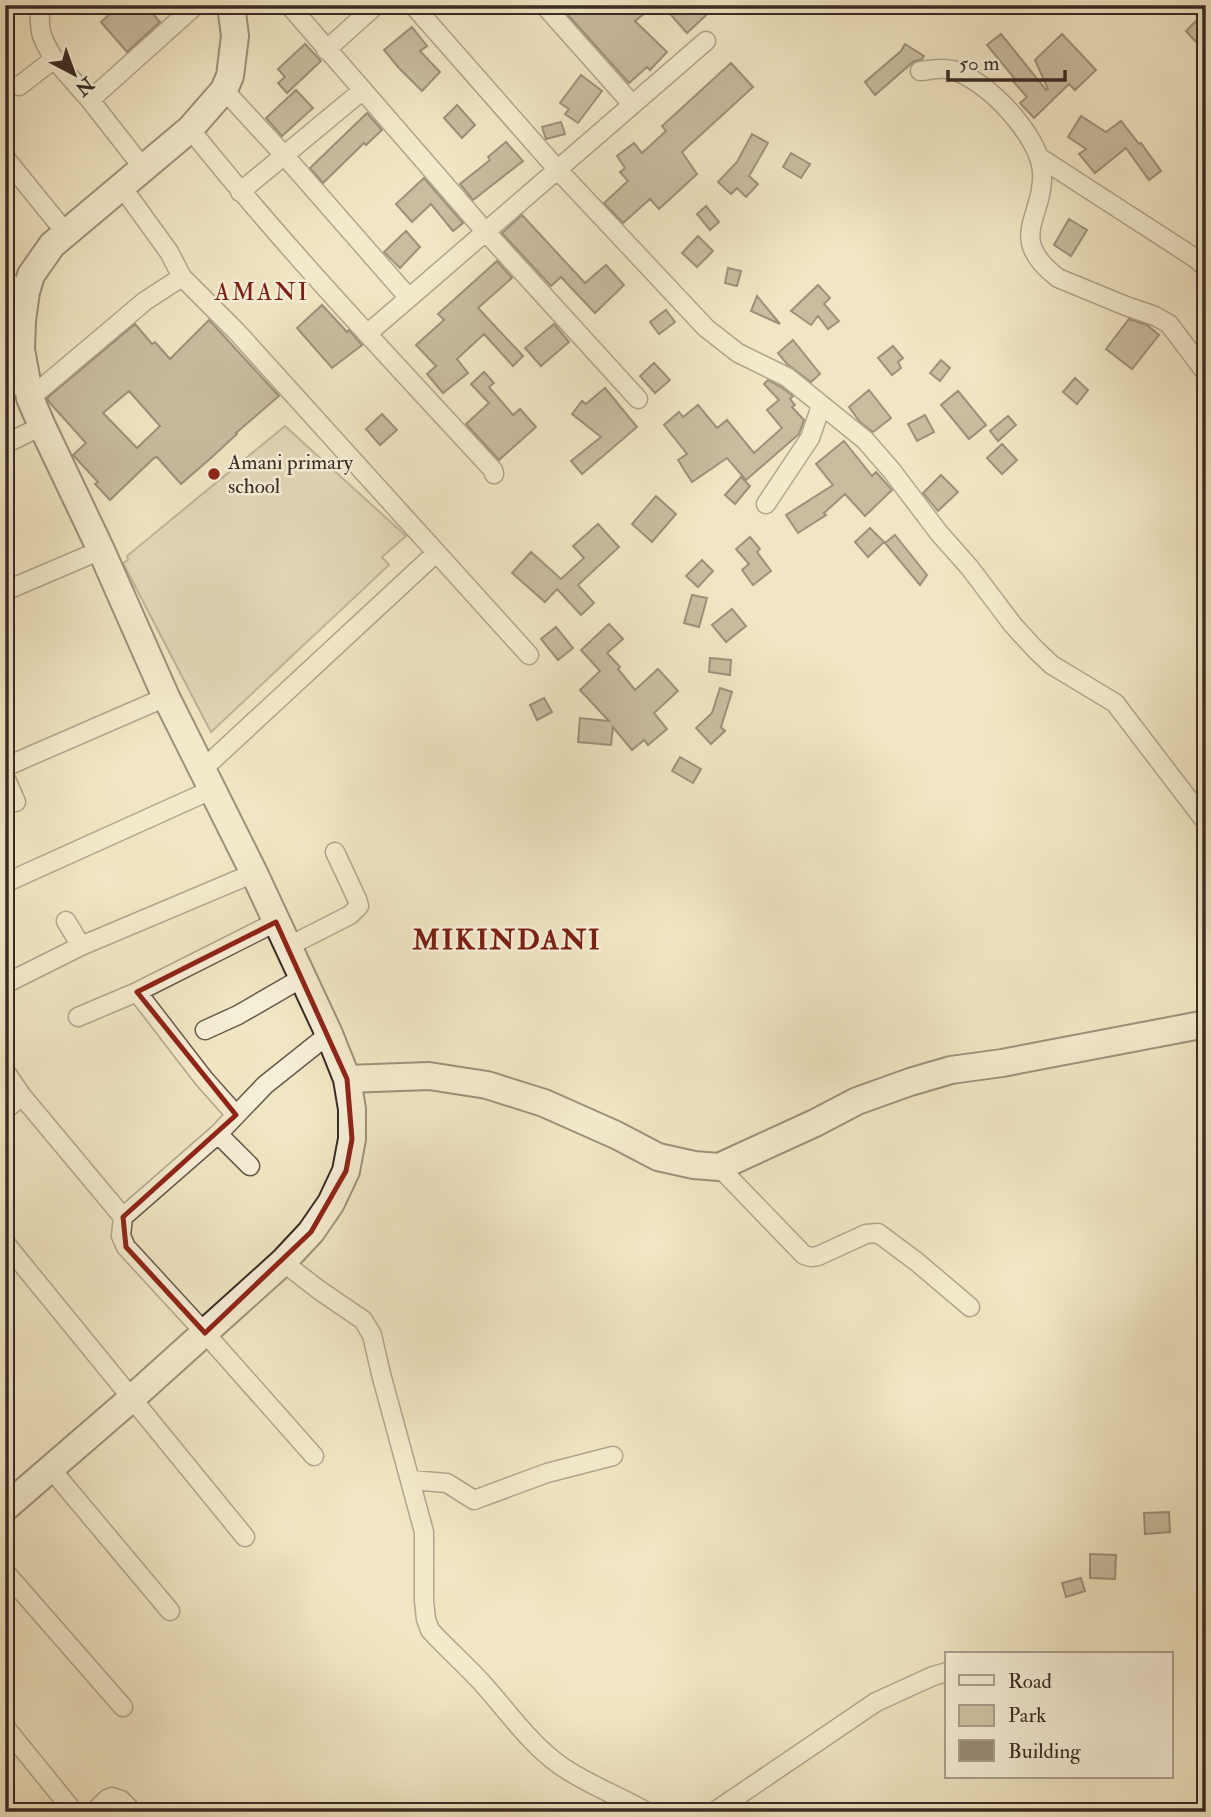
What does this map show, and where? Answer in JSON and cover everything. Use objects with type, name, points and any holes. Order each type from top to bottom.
[{"type":"street","points":[[40,5],[40,32],[54,59],[144,169]]},
{"type":"street","points":[[90,100],[196,5]]},
{"type":"street","points":[[5,1508],[283,1262],[331,1203],[346,1171],[352,1139],[352,1109],[347,1079],[329,1034],[254,873],[166,697],[42,426],[21,389],[22,320],[16,287],[31,275],[52,245],[190,130],[224,90],[230,76],[235,36],[231,5]]},
{"type":"street","points":[[289,5],[485,231],[638,399]]},
{"type":"street","points":[[327,50],[376,5]]},
{"type":"street","points":[[413,5],[557,169],[706,328],[738,353],[787,377],[865,440],[939,533],[971,568],[1013,625],[1052,664],[1115,704],[1206,822]]},
{"type":"street","points":[[544,5],[632,104]]},
{"type":"street","points":[[1200,5],[1206,11]]},
{"type":"street","points":[[367,334],[706,41]]},
{"type":"street","points":[[19,86],[54,59]]},
{"type":"street","points":[[920,71],[949,69],[961,73],[997,97],[1032,142],[1042,172],[1030,241],[1041,263],[1058,278],[1169,324],[1206,373]]},
{"type":"street","points":[[224,90],[409,298]]},
{"type":"street","points":[[240,192],[363,90]]},
{"type":"street","points":[[190,130],[240,192],[494,474]]},
{"type":"street","points":[[1039,157],[1206,267]]},
{"type":"street","points":[[5,158],[66,233]]},
{"type":"street","points":[[122,187],[169,252],[182,277],[237,332],[529,655]]},
{"type":"street","points":[[21,389],[182,277]]},
{"type":"street","points":[[766,504],[810,438],[821,406]]},
{"type":"street","points":[[5,444],[42,426]]},
{"type":"street","points":[[5,591],[101,550]]},
{"type":"street","points":[[5,883],[207,779],[436,553]]},
{"type":"street","points":[[5,768],[166,697]]},
{"type":"street","points":[[5,777],[16,802]]},
{"type":"street","points":[[287,947],[349,915],[359,906],[335,852]]},
{"type":"street","points":[[5,984],[81,946],[254,873]]},
{"type":"street","points":[[66,920],[81,946]]},
{"type":"street","points":[[78,1017],[137,992],[276,922]]},
{"type":"street","points":[[205,1030],[239,1015],[302,978]]},
{"type":"street","points":[[137,992],[204,1079],[236,1115]]},
{"type":"street","points":[[347,1079],[429,1076],[487,1086],[544,1103],[658,1157],[719,1167],[857,1101],[910,1082],[951,1070],[1002,1063],[1206,1024]]},
{"type":"street","points":[[314,1456],[126,1247],[121,1236],[123,1217],[218,1134],[265,1085],[329,1034]]},
{"type":"street","points":[[5,1071],[22,1096],[123,1217]]},
{"type":"street","points":[[5,1110],[22,1096]]},
{"type":"street","points":[[218,1134],[250,1166]]},
{"type":"street","points":[[719,1167],[804,1255],[818,1256],[866,1234],[878,1233],[970,1307]]},
{"type":"street","points":[[5,1243],[245,1536]]},
{"type":"street","points":[[283,1262],[363,1320],[372,1335],[424,1532],[424,1601],[430,1630],[552,1759],[647,1812]]},
{"type":"street","points":[[411,1479],[447,1483],[474,1500],[547,1473],[613,1456]]},
{"type":"street","points":[[51,1469],[170,1611]]},
{"type":"street","points":[[5,1572],[123,1707]]},
{"type":"street","points":[[714,1812],[876,1702],[945,1673]]},
{"type":"street","points":[[5,1727],[71,1811]]},
{"type":"street","points":[[94,1812],[112,1797],[121,1800],[133,1812]]},
{"type":"highlighted area","points":[[276,922],[347,1079],[352,1139],[346,1171],[311,1232],[205,1333],[126,1247],[123,1217],[236,1115],[137,992]]},
{"type":"green space","points":[[285,426],[406,536],[382,557],[389,565],[211,732],[123,563],[128,560],[127,556]]},
{"type":"building","points":[[120,5],[145,5],[160,22],[127,52],[101,22]]},
{"type":"building","points":[[559,5],[655,5],[635,21],[667,52],[650,70],[647,67],[629,83]]},
{"type":"building","points":[[662,5],[717,5],[687,33]]},
{"type":"building","points":[[1198,19],[1206,22],[1206,48],[1198,38],[1195,41],[1186,31]]},
{"type":"building","points":[[412,27],[427,46],[420,51],[440,72],[422,91],[384,50]]},
{"type":"building","points":[[1001,34],[1046,90],[1048,89],[1035,60],[1062,34],[1096,70],[1075,90],[1069,84],[1034,118],[1020,103],[1027,97],[987,45]]},
{"type":"building","points":[[305,44],[321,61],[287,93],[278,83],[285,77],[278,69]]},
{"type":"building","points":[[905,44],[924,56],[913,62],[875,95],[865,82],[901,51]]},
{"type":"building","points":[[731,63],[753,87],[682,152],[697,174],[659,209],[650,199],[623,223],[604,203],[628,181],[620,172],[625,168],[617,156],[634,143],[642,153],[666,131],[662,126]]},
{"type":"building","points":[[581,75],[602,91],[578,123],[565,114],[569,109],[560,103]]},
{"type":"building","points":[[296,90],[313,108],[282,136],[266,118]]},
{"type":"building","points":[[457,105],[475,125],[462,138],[444,118]]},
{"type":"building","points":[[367,113],[382,130],[366,145],[364,143],[323,183],[310,168]]},
{"type":"building","points":[[1081,116],[1106,132],[1121,121],[1161,171],[1149,180],[1126,148],[1095,173],[1079,154],[1086,149],[1068,137]]},
{"type":"building","points":[[561,122],[565,134],[546,139],[542,127]]},
{"type":"building","points":[[752,134],[768,143],[749,176],[758,184],[746,197],[737,188],[731,194],[718,182],[737,162]]},
{"type":"building","points":[[506,142],[523,161],[473,200],[460,184],[490,160],[488,157]]},
{"type":"building","points":[[791,153],[810,164],[801,178],[783,167]]},
{"type":"building","points":[[424,178],[463,223],[453,231],[431,204],[412,222],[396,204]]},
{"type":"building","points":[[706,206],[719,222],[710,230],[697,214]]},
{"type":"building","points":[[522,215],[585,283],[606,265],[624,285],[595,313],[561,277],[551,286],[502,233]]},
{"type":"building","points":[[1069,219],[1087,230],[1071,256],[1054,245]]},
{"type":"building","points":[[406,231],[420,247],[400,268],[384,252]]},
{"type":"building","points":[[698,236],[713,251],[697,267],[682,253]]},
{"type":"building","points":[[497,261],[512,278],[478,308],[523,356],[513,366],[484,334],[457,359],[468,373],[443,393],[427,374],[436,366],[416,345],[444,320],[438,314]]},
{"type":"building","points":[[728,268],[741,271],[737,286],[725,283]]},
{"type":"building","points":[[818,285],[830,298],[824,304],[839,321],[828,329],[818,316],[811,325],[791,311]]},
{"type":"building","points":[[757,296],[780,324],[751,311]]},
{"type":"building","points":[[322,305],[362,345],[332,368],[297,328]]},
{"type":"building","points":[[666,310],[675,322],[659,334],[650,322]]},
{"type":"building","points":[[1129,319],[1147,325],[1159,335],[1132,369],[1106,349]]},
{"type":"building","points":[[209,320],[279,396],[181,484],[157,457],[110,500],[95,484],[98,482],[73,455],[86,443],[47,398],[135,324],[152,344],[155,342],[170,359]],"holes":[[[129,391],[160,426],[137,448],[103,413]]]},
{"type":"building","points":[[554,324],[569,342],[541,366],[525,348]]},
{"type":"building","points":[[793,340],[820,374],[811,382],[787,364],[778,353]]},
{"type":"building","points":[[893,346],[903,358],[898,362],[901,368],[892,375],[878,358]]},
{"type":"building","points":[[941,360],[950,368],[940,381],[930,373]]},
{"type":"building","points":[[654,363],[670,380],[655,393],[640,376]]},
{"type":"building","points":[[484,372],[494,383],[489,387],[513,415],[520,409],[536,427],[499,460],[466,424],[489,403],[471,384]]},
{"type":"building","points":[[1075,378],[1088,390],[1077,404],[1063,392]]},
{"type":"building","points":[[768,380],[793,396],[790,399],[795,405],[792,407],[804,420],[799,434],[746,480],[727,458],[692,482],[678,460],[687,454],[664,425],[679,412],[683,417],[698,405],[717,428],[727,420],[754,453],[782,428],[767,410],[779,400],[764,384]]},
{"type":"building","points":[[605,388],[637,427],[582,474],[571,461],[601,437],[572,414],[582,401],[586,404]]},
{"type":"building","points":[[869,390],[891,418],[873,432],[860,422],[849,407]]},
{"type":"building","points":[[958,391],[986,425],[969,439],[941,405]]},
{"type":"building","points":[[382,414],[397,430],[380,445],[366,429]]},
{"type":"building","points":[[925,415],[934,432],[917,441],[908,424]]},
{"type":"building","points":[[1008,416],[1016,425],[998,441],[990,431]]},
{"type":"building","points":[[844,441],[872,476],[876,472],[892,490],[865,516],[845,494],[824,513],[826,515],[798,533],[786,515],[833,485],[816,464]]},
{"type":"building","points":[[1002,444],[1017,460],[1002,474],[987,458]]},
{"type":"building","points":[[941,475],[958,492],[938,511],[923,493]]},
{"type":"building","points":[[741,477],[750,486],[735,504],[725,495]]},
{"type":"building","points":[[656,496],[676,514],[652,542],[632,524]]},
{"type":"building","points":[[598,524],[619,547],[578,585],[594,603],[581,615],[557,589],[545,602],[512,573],[531,552],[561,579],[584,558],[573,546]]},
{"type":"building","points":[[870,528],[884,542],[868,557],[855,542]]},
{"type":"building","points":[[895,535],[927,575],[920,585],[885,543]]},
{"type":"building","points":[[750,537],[760,549],[757,552],[771,571],[753,585],[742,570],[749,564],[736,549]]},
{"type":"building","points":[[702,560],[713,571],[698,587],[686,576]]},
{"type":"building","points":[[692,595],[707,598],[699,627],[684,623]]},
{"type":"building","points":[[732,609],[746,626],[726,642],[712,625]]},
{"type":"building","points":[[609,624],[623,639],[607,653],[635,690],[658,669],[678,691],[654,713],[667,729],[648,745],[644,740],[632,750],[613,727],[611,745],[578,742],[580,718],[609,721],[580,690],[600,671],[581,650]]},
{"type":"building","points":[[556,627],[573,648],[558,660],[541,639]]},
{"type":"building","points":[[710,658],[731,660],[730,675],[709,672]]},
{"type":"building","points":[[720,688],[732,692],[721,727],[725,731],[711,744],[696,728],[712,713]]},
{"type":"building","points":[[544,698],[552,712],[537,720],[530,705]]},
{"type":"building","points":[[680,757],[701,769],[693,783],[672,771]]},
{"type":"building","points":[[1169,1512],[1170,1532],[1145,1534],[1144,1513]]},
{"type":"building","points":[[1090,1554],[1116,1555],[1115,1579],[1090,1578]]},
{"type":"building","points":[[1081,1578],[1085,1591],[1066,1597],[1062,1583]]},
{"type":"place","name":"Amani primary school","points":[[214,474]]},
{"type":"district","name":"AMANI","points":[[262,292]]},
{"type":"district","name":"MIKINDANI","points":[[507,940]]}]
